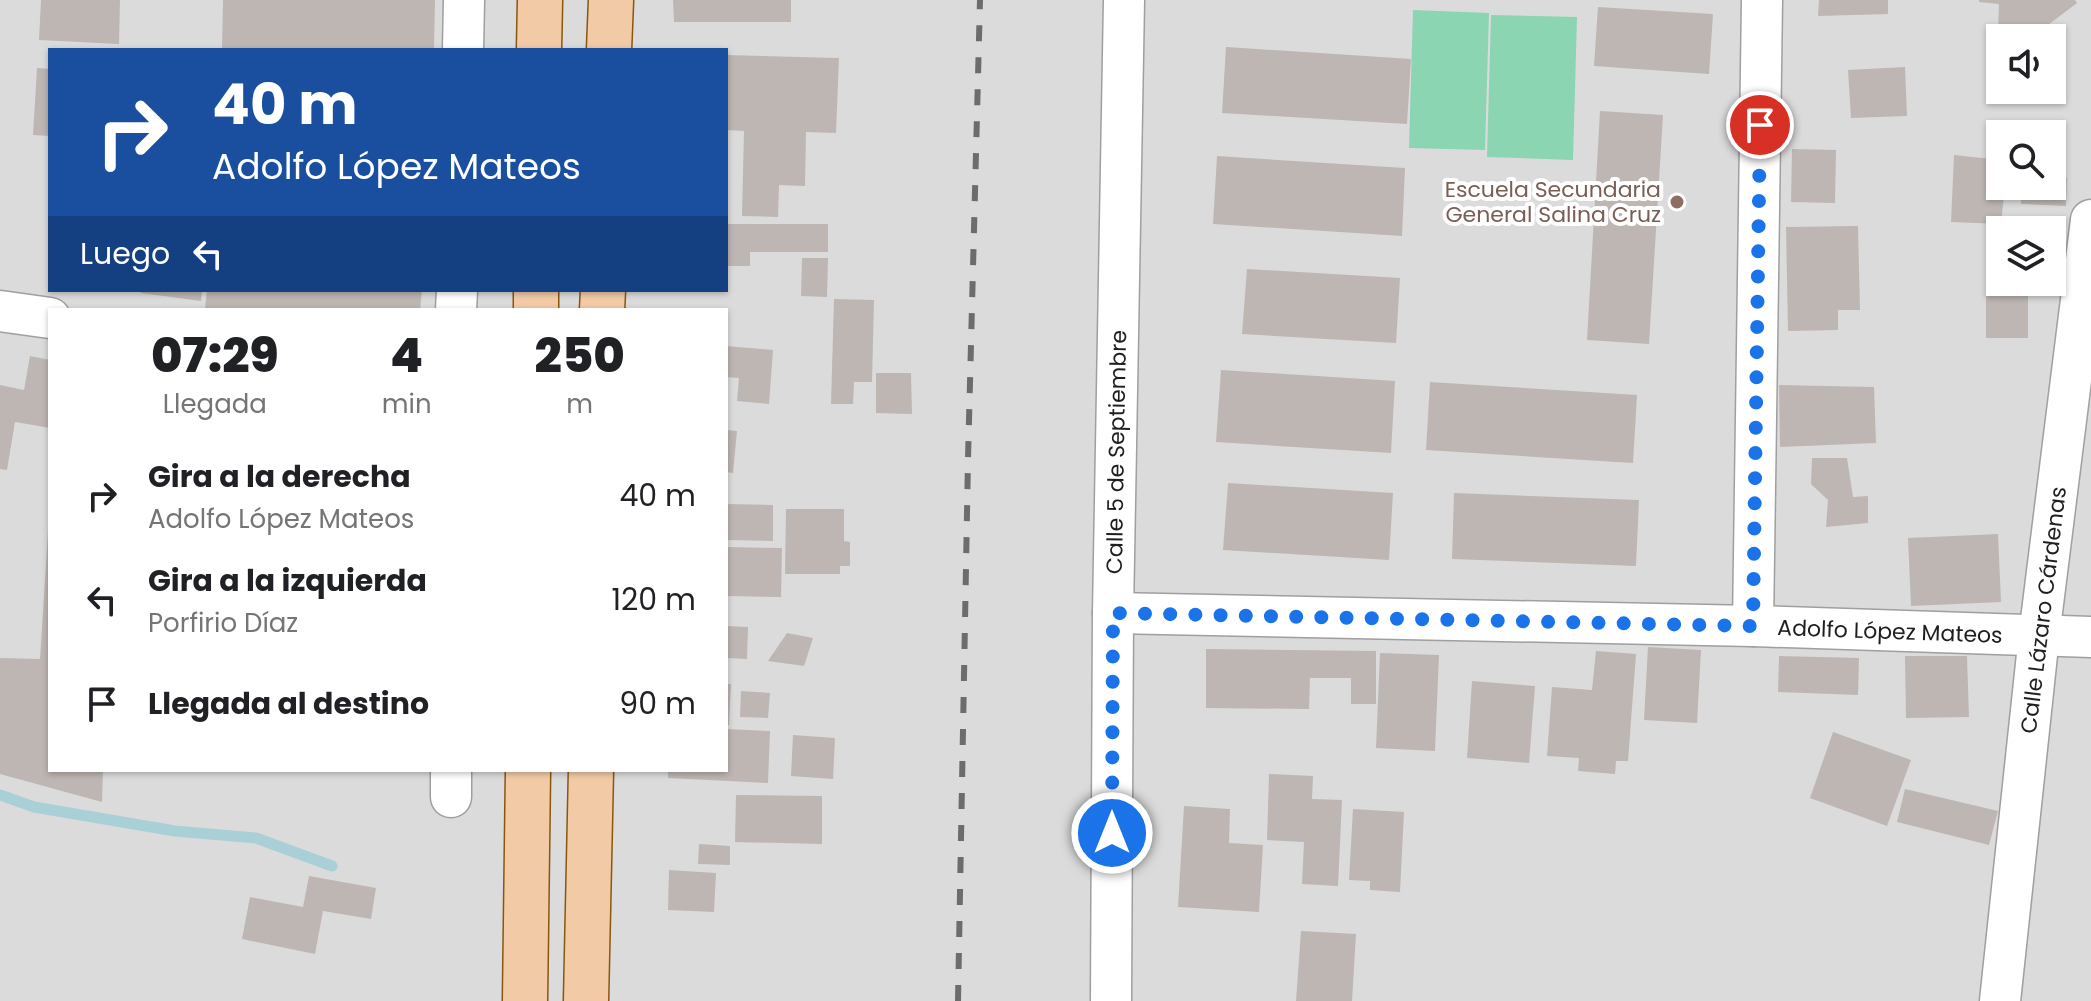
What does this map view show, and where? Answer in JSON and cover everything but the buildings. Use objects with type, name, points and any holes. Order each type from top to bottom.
[{"type":"main road","points":[[539,48],[540,0]]},
{"type":"main road","points":[[609,48],[611,0]]},
{"type":"main road","points":[[525,1001],[528,772]]},
{"type":"main road","points":[[586,1001],[591,772]]},
{"type":"street","points":[[463,48],[464,0]]},
{"type":"street","name":"Calle 5 de Septiembre","points":[[1111,1001],[1113,613],[1124,0]]},
{"type":"street","points":[[1753,626],[1762,0]]},
{"type":"street","name":"Calle Lázaro Cárdenas","points":[[2000,1001],[2039,636],[2091,220]]},
{"type":"street","points":[[0,311],[48,318]]},
{"type":"street","name":"Adolfo López Mateos","points":[[1113,613],[1753,626],[2091,637]]},
{"type":"shaded area","points":[[0,0],[2091,0],[2091,1001],[0,1001]]},
{"type":"green space","points":[[1413,10],[1489,13],[1485,150],[1409,148]]},
{"type":"green space","points":[[1491,15],[1577,17],[1573,160],[1487,157]]},
{"type":"waterway","points":[[0,795],[34,807],[175,831],[256,838],[332,866]]},
{"type":"railway","points":[[958,1001],[980,0]]},
{"type":"place","name":"Escuela Secundaria General Salina Cruz","points":[[1677,202]]},
{"type":"route","points":[[1112,833],[1113,613],[1753,626],[1760,125]]}]
